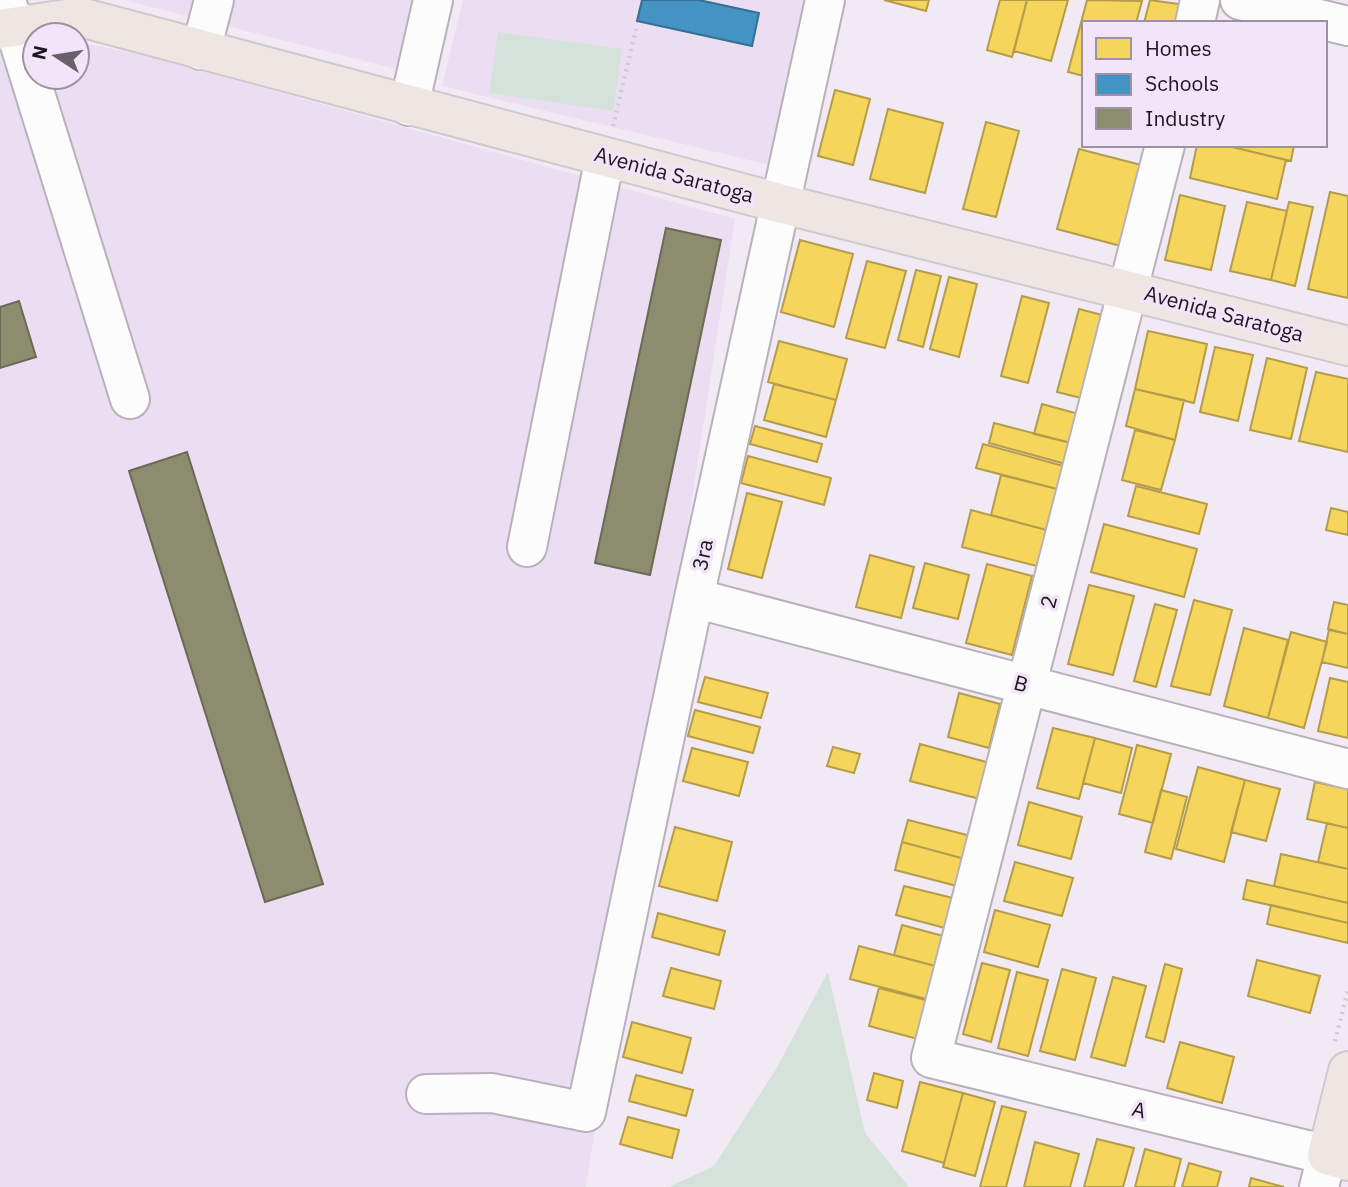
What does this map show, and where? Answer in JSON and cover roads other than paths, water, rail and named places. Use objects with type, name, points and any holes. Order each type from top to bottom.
[{"type":"main road","name":"Avenida Saratoga","points":[[7,18],[80,17],[409,106],[608,145],[779,203],[1130,289],[1348,346]]},
{"type":"main road","points":[[1331,1168],[1348,1071]]},
{"type":"street","points":[[201,50],[214,0]]},
{"type":"street","points":[[409,106],[433,0]]},
{"type":"street","name":"3ra","points":[[426,1094],[492,1093],[586,1112],[694,598],[825,0]]},
{"type":"street","points":[[1195,21],[1200,0]]},
{"type":"street","points":[[1240,0],[1348,26]]},
{"type":"street","points":[[7,18],[130,399]]},
{"type":"street","points":[[527,547],[608,145]]},
{"type":"street","name":"2","points":[[931,1058],[1165,147]]},
{"type":"street","name":"B","points":[[694,598],[1348,769]]},
{"type":"street","name":"A","points":[[931,1058],[1331,1168]]}]
